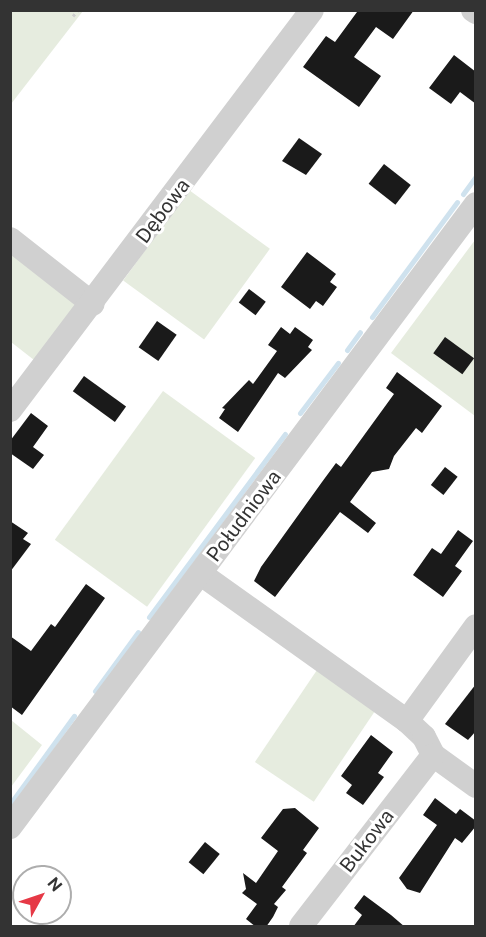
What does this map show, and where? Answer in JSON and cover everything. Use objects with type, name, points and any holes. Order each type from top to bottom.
[{"type":"street","name":"Dębowa","points":[[10,410],[93,304],[312,10]]},
{"type":"street","name":"Południowa","points":[[10,827],[476,204]]},
{"type":"street","points":[[10,239],[93,304]]},
{"type":"street","points":[[201,574],[407,721],[424,737],[433,755],[476,786]]},
{"type":"street","points":[[407,721],[476,626]]},
{"type":"street","name":"Bukowa","points":[[301,927],[433,755]]},
{"type":"path","points":[[74,16],[78,10]]},
{"type":"shaded area","points":[[10,11],[83,11],[11,104]]},
{"type":"shaded area","points":[[189,190],[270,249],[204,339],[123,281]]},
{"type":"shaded area","points":[[475,240],[475,416],[391,353]]},
{"type":"shaded area","points":[[10,247],[72,293],[75,306],[34,360],[11,342]]},
{"type":"shaded area","points":[[163,391],[255,458],[147,607],[55,540]]},
{"type":"shaded area","points":[[317,670],[376,710],[314,802],[255,762]]},
{"type":"shaded area","points":[[11,720],[42,745],[11,787]]},
{"type":"building","points":[[354,10],[414,10],[393,39],[376,27],[354,57],[381,76],[359,107],[303,67],[326,36],[335,42],[357,12]]},
{"type":"building","points":[[454,55],[476,72],[476,104],[460,92],[451,104],[429,88]]},
{"type":"building","points":[[299,138],[322,154],[306,175],[282,161]]},
{"type":"building","points":[[384,164],[411,185],[395,205],[369,184]]},
{"type":"building","points":[[307,252],[336,274],[330,282],[337,287],[323,306],[316,301],[310,309],[281,287]]},
{"type":"building","points":[[249,289],[266,302],[256,315],[239,303]]},
{"type":"building","points":[[157,321],[177,335],[158,361],[139,347]]},
{"type":"building","points":[[281,327],[290,334],[295,327],[313,340],[308,347],[312,350],[285,378],[278,373],[238,432],[219,418],[225,409],[222,408],[249,380],[253,384],[277,351],[268,345]]},
{"type":"building","points":[[445,337],[474,358],[462,374],[433,353]]},
{"type":"building","points":[[397,372],[442,406],[422,433],[416,428],[394,456],[389,469],[372,472],[350,502],[376,523],[368,533],[340,512],[275,597],[254,581],[261,567],[336,463],[341,467],[394,394],[386,388]]},
{"type":"building","points":[[84,376],[126,407],[115,422],[73,391]]},
{"type":"building","points":[[31,413],[48,426],[33,447],[44,455],[33,469],[10,453],[10,441]]},
{"type":"building","points":[[445,467],[458,477],[443,495],[431,485]]},
{"type":"building","points":[[10,521],[28,533],[23,539],[31,544],[10,572]]},
{"type":"building","points":[[458,530],[473,541],[455,566],[462,571],[443,597],[413,575],[432,548],[441,554]]},
{"type":"building","points":[[86,584],[105,598],[22,715],[10,706],[10,636],[31,651],[51,624],[55,627]]},
{"type":"building","points":[[476,684],[476,731],[468,740],[445,724]]},
{"type":"building","points":[[371,735],[393,752],[378,773],[384,777],[363,805],[346,793],[352,785],[341,776]]},
{"type":"building","points":[[435,798],[456,814],[460,809],[476,821],[476,826],[462,843],[455,838],[420,893],[407,889],[399,878],[437,825],[423,815]]},
{"type":"building","points":[[295,808],[319,828],[303,850],[307,853],[282,887],[286,890],[274,904],[278,907],[273,917],[266,927],[256,927],[246,919],[257,904],[242,893],[246,889],[243,873],[256,883],[278,851],[261,838],[283,809]]},
{"type":"building","points":[[205,842],[220,854],[203,874],[189,862]]},
{"type":"building","points":[[364,895],[405,927],[353,927],[362,915],[354,908]]},
{"type":"waterway","points":[[463,194],[476,176]]},
{"type":"waterway","points":[[372,317],[457,202]]},
{"type":"waterway","points":[[347,350],[360,332]]},
{"type":"waterway","points":[[300,413],[338,363]]},
{"type":"waterway","points":[[149,617],[285,434]]},
{"type":"waterway","points":[[95,691],[138,632]]},
{"type":"waterway","points":[[10,804],[74,716]]}]
